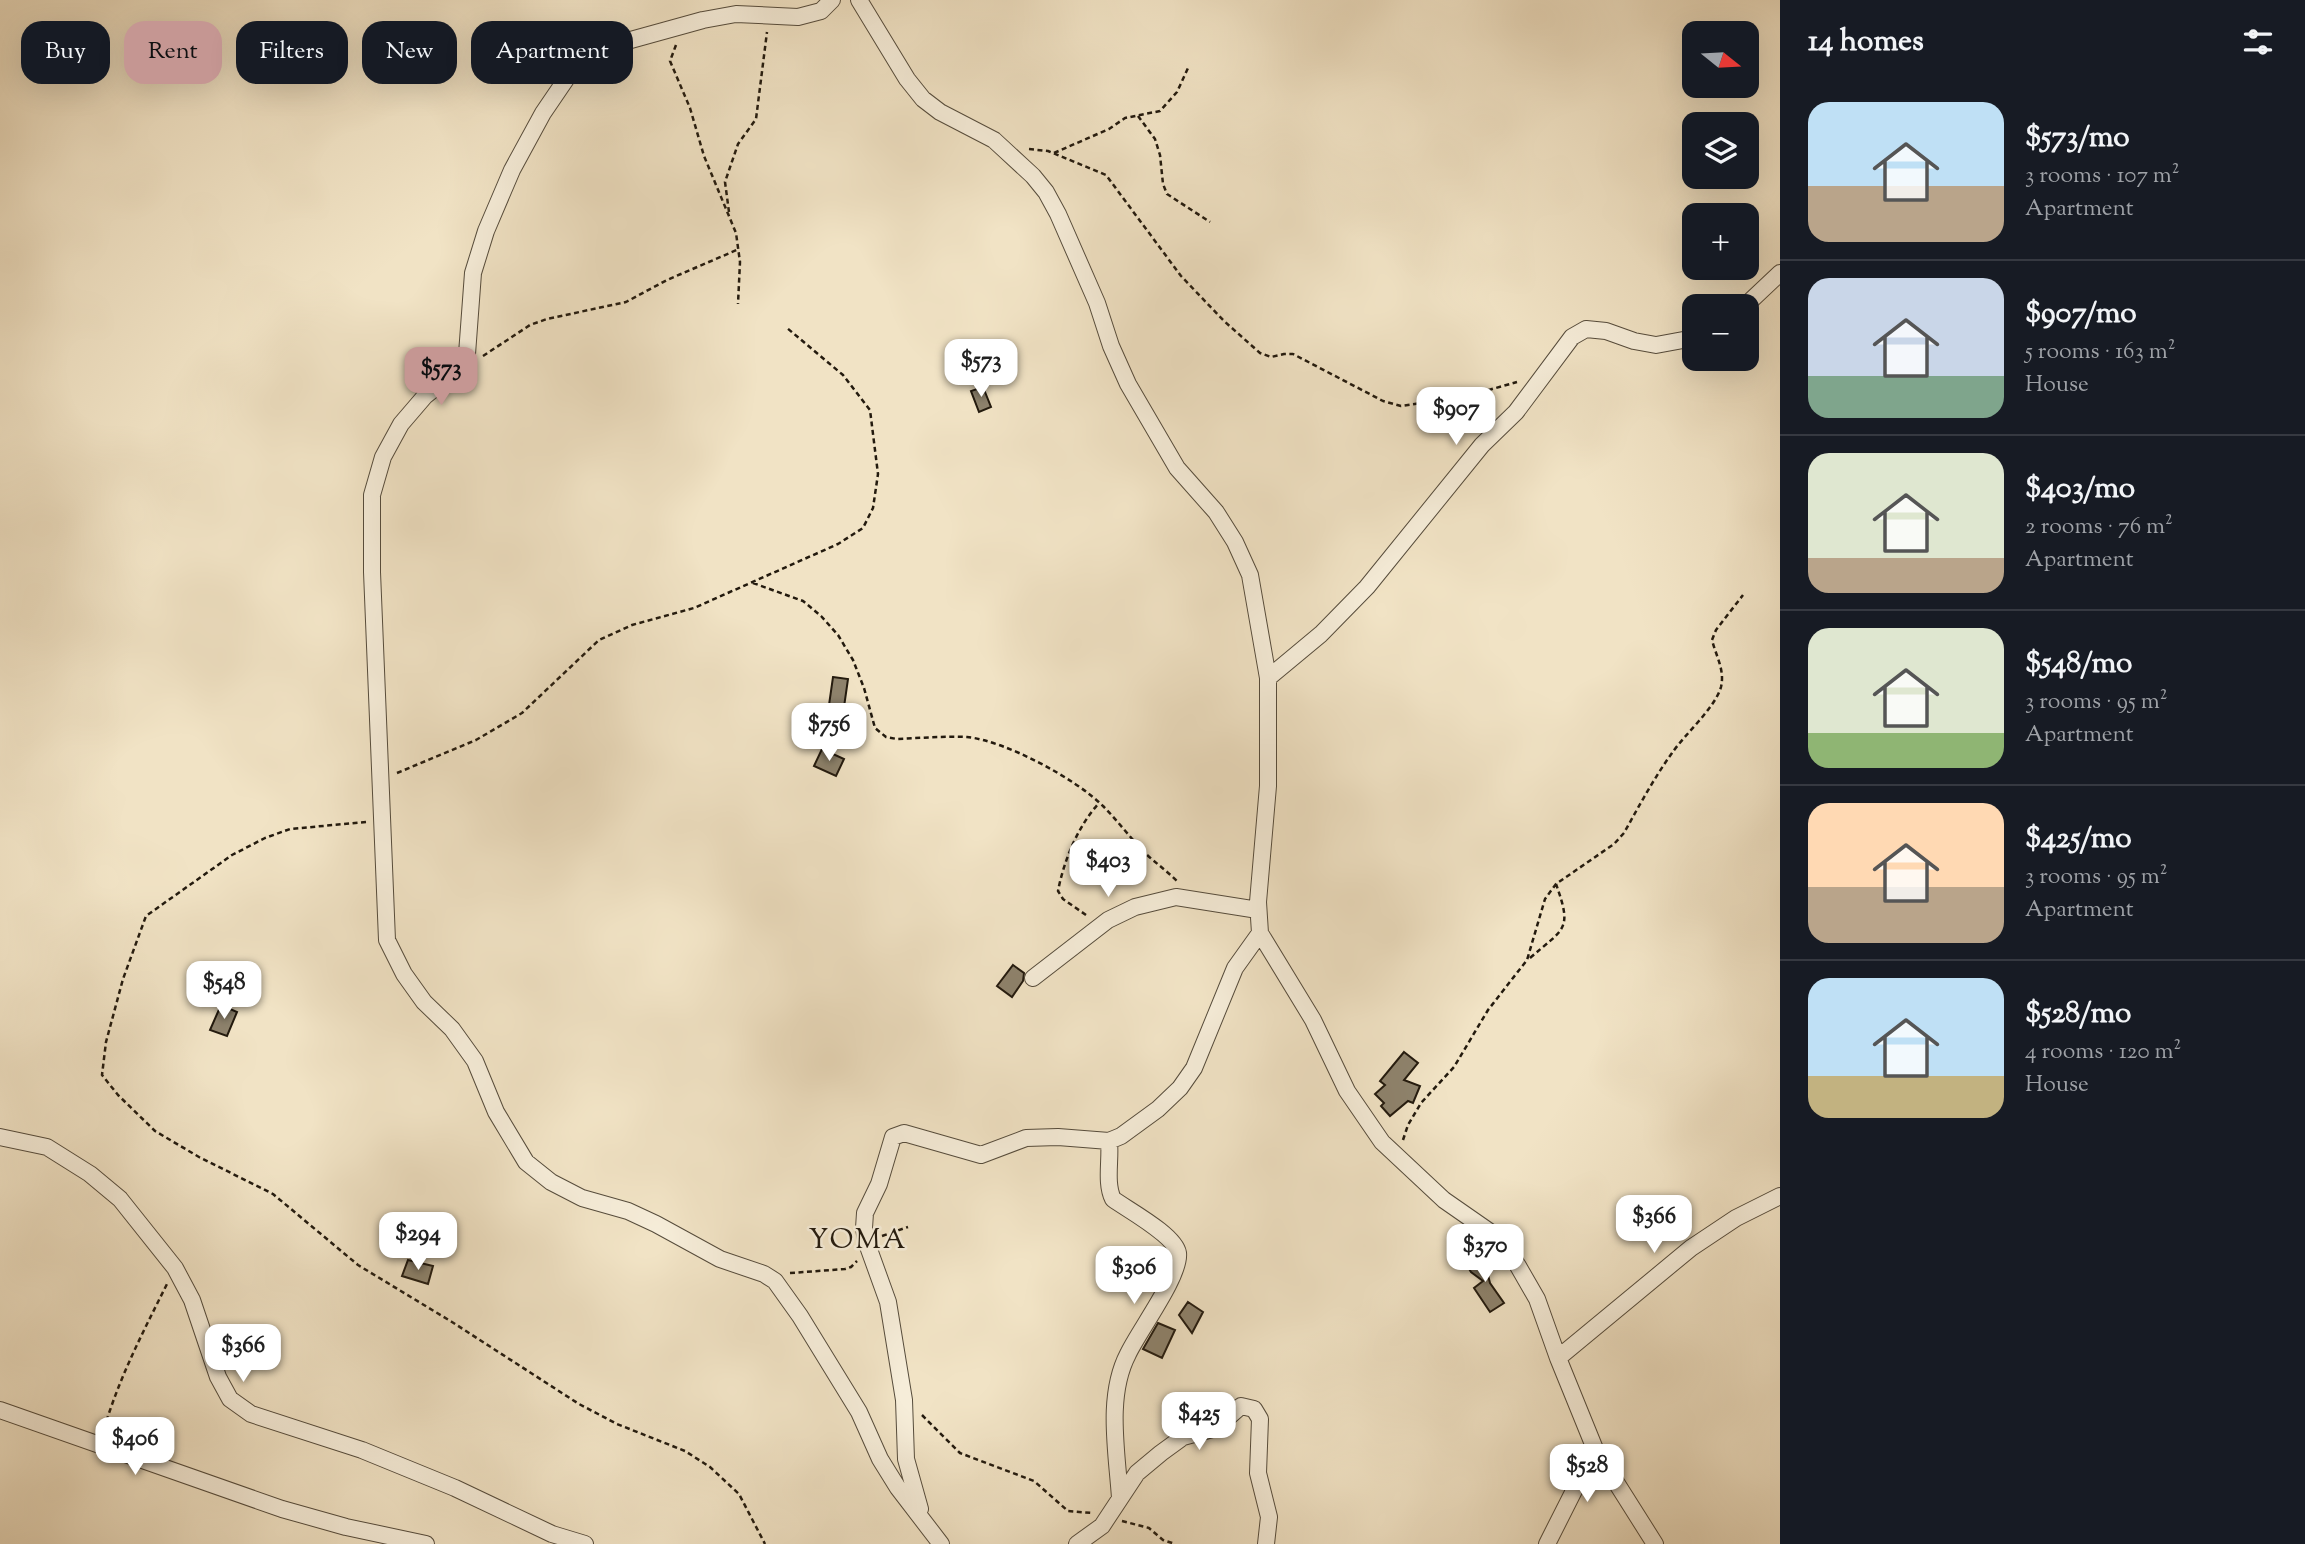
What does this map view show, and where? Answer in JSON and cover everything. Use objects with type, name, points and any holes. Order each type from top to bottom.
[{"type":"street","points":[[831,0],[821,10],[798,17],[736,14],[703,20],[591,51],[575,66],[543,113],[512,170],[486,231],[473,273],[467,354],[462,366],[425,396],[401,424],[383,457],[372,495],[387,940],[404,974],[424,1002],[452,1030],[475,1061],[496,1112],[526,1162],[551,1182],[582,1198],[628,1211],[720,1259],[764,1274],[775,1281],[800,1315],[859,1412],[880,1459],[898,1488],[941,1544]]},
{"type":"street","points":[[859,0],[907,79],[923,99],[940,112],[994,140],[1033,176],[1046,192],[1097,303],[1111,346],[1128,384],[1177,468],[1216,512],[1235,542],[1250,575],[1268,678],[1268,786],[1258,910],[1261,933],[1312,1020],[1348,1091],[1382,1142],[1444,1200],[1504,1245],[1537,1299],[1595,1449],[1655,1544]]},
{"type":"street","points":[[1758,294],[1780,273]]},
{"type":"street","points":[[1268,678],[1321,634],[1367,587],[1482,444],[1516,412],[1572,337],[1586,328],[1656,345],[1682,340]]},
{"type":"street","points":[[1033,978],[1101,925],[1135,906],[1176,897],[1258,910]]},
{"type":"street","points":[[930,1530],[915,1497],[906,1459],[904,1400],[888,1302],[866,1241],[864,1228],[865,1213],[879,1185],[893,1137],[899,1133],[981,1154],[1026,1138],[1058,1136],[1109,1141],[1121,1136],[1158,1109],[1180,1088],[1194,1068],[1235,968],[1261,933]]},
{"type":"street","points":[[0,1137],[47,1147],[90,1174],[120,1199],[175,1268],[192,1300],[218,1377],[230,1399],[251,1414],[362,1450],[455,1488],[552,1534],[585,1544]]},
{"type":"street","points":[[1109,1141],[1109,1190],[1113,1199],[1167,1237],[1178,1253],[1178,1262],[1172,1278],[1128,1354],[1120,1373],[1116,1411],[1120,1498]]},
{"type":"street","points":[[1558,1358],[1691,1248],[1736,1218],[1780,1196]]},
{"type":"street","points":[[1077,1544],[1102,1526],[1137,1473],[1183,1437],[1216,1428],[1241,1406],[1254,1409],[1260,1419],[1258,1473],[1269,1517],[1266,1544]]},
{"type":"street","points":[[0,1410],[282,1509],[346,1527],[426,1544]]},
{"type":"street","points":[[1547,1544],[1595,1449]]},
{"type":"path","points":[[729,215],[725,181],[738,145],[756,119],[769,17]]},
{"type":"path","points":[[678,41],[670,61],[690,108],[704,156],[736,233],[739,249],[738,304]]},
{"type":"path","points":[[1054,153],[1125,118],[1160,111],[1168,105],[1186,77],[1188,68]]},
{"type":"path","points":[[1138,115],[1154,139],[1160,155],[1163,184],[1167,194],[1210,222]]},
{"type":"path","points":[[1005,150],[1034,149],[1054,153],[1095,169],[1113,182],[1187,284],[1260,353],[1271,357],[1293,355],[1382,401],[1401,406],[1464,397],[1541,376]]},
{"type":"path","points":[[462,366],[494,351],[530,325],[547,318],[626,302],[667,280],[739,249]]},
{"type":"path","points":[[381,780],[476,740],[522,713],[599,640],[632,625],[694,608],[863,528],[873,508],[878,474],[870,410],[843,375],[787,328]]},
{"type":"path","points":[[751,583],[803,601],[838,635],[860,678],[875,728],[886,737],[968,737],[1000,746],[1046,767],[1082,788],[1148,856],[1164,867],[1182,886]]},
{"type":"path","points":[[1527,960],[1538,915],[1545,899],[1556,884],[1619,839],[1670,754],[1711,707],[1721,688],[1722,673],[1712,640],[1716,630],[1743,595]]},
{"type":"path","points":[[1099,803],[1087,817],[1062,873],[1058,891],[1063,899],[1101,925]]},
{"type":"path","points":[[383,821],[290,829],[265,838],[232,855],[146,916],[123,979],[106,1042],[102,1075],[118,1095],[155,1131],[199,1157],[273,1194],[358,1265],[453,1322],[579,1404],[617,1424],[685,1451],[710,1467],[739,1494],[765,1544]]},
{"type":"path","points":[[1398,1157],[1408,1125],[1421,1103],[1454,1067],[1488,1010],[1527,960],[1564,929],[1565,909],[1556,884]]},
{"type":"path","points":[[791,1273],[851,1268],[866,1241],[908,1227]]},
{"type":"path","points":[[99,1445],[113,1398],[134,1348],[175,1268]]},
{"type":"path","points":[[904,1400],[960,1453],[1034,1481],[1068,1511],[1093,1513],[1149,1528],[1163,1540],[1175,1544]]},
{"type":"building","points":[[983,387],[991,407],[979,412],[971,391]]},
{"type":"building","points":[[833,677],[848,679],[843,714],[828,712]]},
{"type":"building","points":[[822,749],[844,759],[836,776],[814,766]]},
{"type":"building","points":[[1013,965],[1024,973],[1023,981],[1012,997],[997,986]]},
{"type":"building","points":[[221,1005],[237,1012],[227,1036],[210,1030]]},
{"type":"building","points":[[1404,1052],[1418,1063],[1404,1080],[1420,1086],[1413,1103],[1408,1101],[1390,1116],[1381,1106],[1384,1103],[1375,1094],[1385,1085],[1380,1081]]},
{"type":"building","points":[[1476,1256],[1484,1259],[1490,1283],[1504,1303],[1490,1312],[1474,1288],[1483,1281],[1468,1267],[1470,1259]]},
{"type":"building","points":[[408,1260],[433,1266],[428,1284],[402,1276]]},
{"type":"building","points":[[1188,1302],[1203,1312],[1192,1333],[1179,1315]]},
{"type":"building","points":[[1158,1323],[1175,1330],[1162,1358],[1143,1349]]},
{"type":"district","name":"YOMA","points":[[858,1238]]}]
